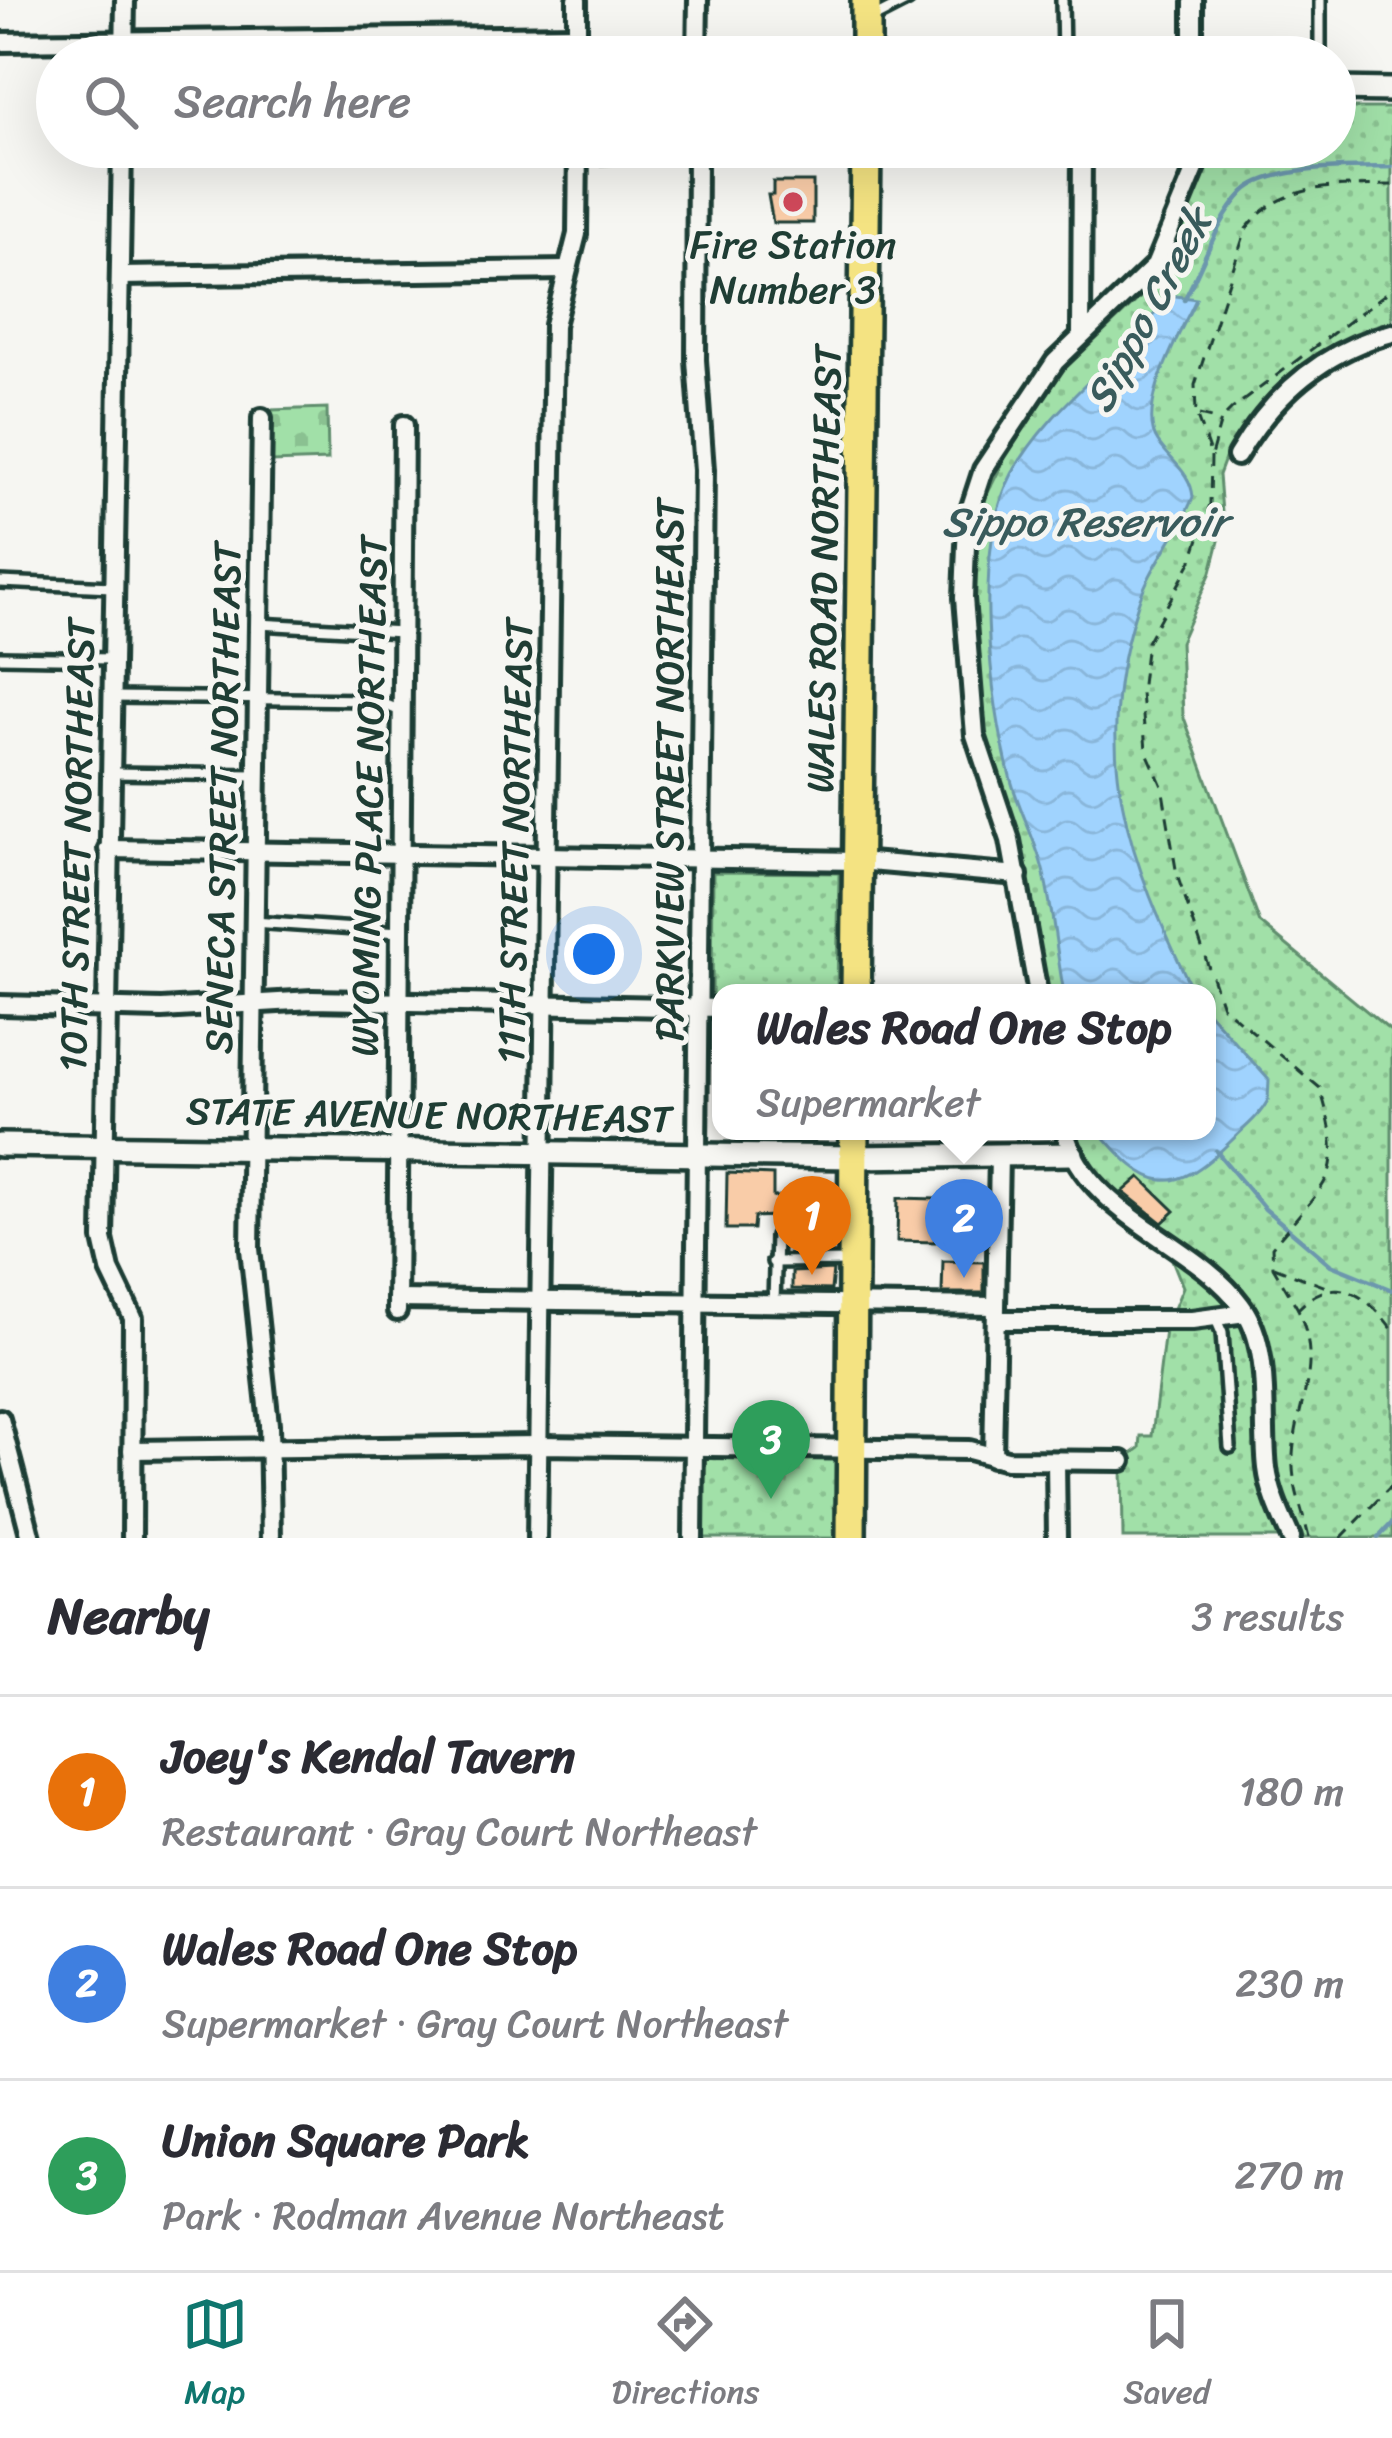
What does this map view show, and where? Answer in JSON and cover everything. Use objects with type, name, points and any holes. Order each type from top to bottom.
[{"type":"main road","name":"WALES ROAD NORTHEAST","points":[[856,984],[866,168]]},
{"type":"main road","points":[[851,1538],[854,1144]]},
{"type":"street","points":[[124,36],[125,0]]},
{"type":"street","points":[[547,36],[577,35],[577,0]]},
{"type":"street","points":[[698,0],[698,36]]},
{"type":"street","points":[[1193,0],[1193,36]]},
{"type":"street","points":[[0,42],[36,44]]},
{"type":"street","points":[[1356,89],[1392,90]]},
{"type":"street","name":"10TH STREET NORTHEAST","points":[[122,168],[103,1240],[110,1270],[134,1318],[132,1538]]},
{"type":"street","name":"11TH STREET NORTHEAST","points":[[537,1538],[554,326],[577,234],[578,168]]},
{"type":"street","name":"PARKVIEW STREET NORTHEAST","points":[[693,1538],[703,861],[704,470],[695,360],[697,168]]},
{"type":"street","points":[[1081,334],[1082,168]]},
{"type":"street","points":[[1037,984],[1018,875],[975,735],[964,614],[967,519],[983,470],[1081,334],[1155,266],[1195,168]]},
{"type":"street","points":[[120,276],[567,270]]},
{"type":"street","points":[[1238,456],[1261,419],[1296,381],[1327,360],[1392,333]]},
{"type":"street","name":"SENECA STREET NORTHEAST","points":[[262,418],[249,1148],[251,1289],[271,1451],[271,1538]]},
{"type":"street","name":"WYOMING PLACE NORTHEAST","points":[[404,425],[398,1305],[540,1298]]},
{"type":"street","points":[[108,849],[858,861],[1018,875]]},
{"type":"street","points":[[0,1004],[106,1009],[399,1003],[712,1009]]},
{"type":"street","points":[[1068,1140],[1072,1154],[1135,1222],[1211,1277],[1246,1313],[1259,1354],[1267,1469],[1291,1538]]},
{"type":"street","name":"STATE AVENUE NORTHEAST","points":[[0,1145],[699,1154],[854,1144],[999,1156],[1072,1154]]},
{"type":"street","points":[[993,1456],[999,1156]]},
{"type":"street","points":[[540,1298],[853,1301],[996,1313],[1216,1318],[1246,1313]]},
{"type":"street","points":[[0,1419],[32,1538]]},
{"type":"street","points":[[133,1450],[538,1445],[969,1450],[1056,1461],[1122,1461]]},
{"type":"street","points":[[1056,1461],[1057,1538]]},
{"type":"lane","points":[[866,10],[887,14],[908,0]]},
{"type":"lane","points":[[1062,0],[1063,36]]},
{"type":"lane","points":[[1320,0],[1320,36]]},
{"type":"lane","points":[[0,582],[112,587]]},
{"type":"lane","points":[[258,624],[402,632]]},
{"type":"lane","points":[[0,657],[112,659]]},
{"type":"lane","points":[[111,697],[374,700],[401,711]]},
{"type":"lane","points":[[110,773],[255,776]]},
{"type":"lane","points":[[253,922],[400,932]]},
{"type":"lane","points":[[774,1302],[776,1236],[811,1217],[854,1217]]},
{"type":"lane","points":[[773,1262],[854,1261]]},
{"type":"lane","points":[[1216,1318],[1222,1333],[1230,1447]]},
{"type":"path","points":[[1210,456],[1196,413],[1195,385],[1238,250],[1261,211],[1292,191],[1392,185]]},
{"type":"path","points":[[1214,984],[1177,875],[1162,786],[1146,751],[1141,692],[1147,642],[1192,560],[1210,504],[1210,456],[1221,420],[1392,289]]},
{"type":"path","points":[[1196,413],[1221,420]]},
{"type":"path","points":[[1216,989],[1222,1006],[1320,1088],[1335,1140],[1329,1178],[1272,1246],[1273,1267],[1298,1310],[1312,1363],[1295,1439],[1293,1477],[1309,1538]]},
{"type":"path","points":[[1273,1267],[1372,1306],[1392,1329]]},
{"type":"path","points":[[1298,1310],[1317,1289],[1328,1288]]},
{"type":"path","points":[[1341,1538],[1392,1486]]},
{"type":"green space","points":[[1356,108],[1392,108],[1392,330],[1308,361],[1256,410],[1229,448],[1219,475],[1223,525],[1211,572],[1180,642],[1183,715],[1260,923],[1392,1032],[1392,1538],[1123,1538],[1122,1461],[1140,1448],[1141,1436],[1152,1436],[1165,1330],[1183,1287],[1163,1237],[1088,1161],[1077,1140],[1216,1140],[1216,984],[1046,984],[1020,850],[983,740],[970,603],[972,525],[1004,460],[1056,377],[1161,278],[1207,168],[1356,168]]},
{"type":"green space","points":[[327,408],[328,460],[272,462],[271,410]]},
{"type":"green space","points":[[713,872],[839,873],[837,984],[712,984]]},
{"type":"green space","points":[[704,1458],[838,1459],[838,1538],[703,1538]]},
{"type":"water","name":"Sippo Reservoir","points":[[1169,295],[1196,299],[1163,371],[1152,410],[1158,442],[1189,481],[1193,497],[1138,604],[1117,709],[1117,757],[1134,850],[1190,984],[1063,984],[1046,882],[1011,780],[996,708],[988,624],[992,542],[1012,474],[1028,449]]},
{"type":"water","points":[[1216,1021],[1269,1080],[1268,1100],[1261,1111],[1192,1173],[1162,1180],[1132,1166],[1107,1140],[1216,1140]]},
{"type":"building","points":[[773,182],[813,182],[813,223],[773,223],[768,195],[773,195]]},
{"type":"building","points":[[727,1173],[773,1175],[773,1197],[796,1197],[796,1215],[754,1217],[753,1229],[726,1229]]},
{"type":"building","points":[[1140,1177],[1175,1211],[1162,1223],[1123,1192]]},
{"type":"building","points":[[898,1198],[936,1199],[935,1242],[897,1241]]},
{"type":"building","points":[[943,1261],[984,1262],[984,1293],[942,1293]]},
{"type":"building","points":[[833,1270],[831,1290],[792,1289],[792,1272]]},
{"type":"waterway","name":"Sippo Creek","points":[[1184,300],[1225,216],[1257,183],[1293,172],[1392,167]]},
{"type":"waterway","name":"Sippo Creek","points":[[1216,1151],[1265,1209],[1331,1265],[1392,1290]]},
{"type":"waterway","name":"Sippo Creek","points":[[1378,1538],[1392,1523]]},
{"type":"place","name":"Fire Station Number 3","points":[[793,202]]},
{"type":"place","name":"Joey's Kendal Tavern","points":[[812,1275]]},
{"type":"place","name":"Wales Road One Stop","points":[[964,1278]]},
{"type":"place","name":"Union Square Park","points":[[771,1499]]}]
